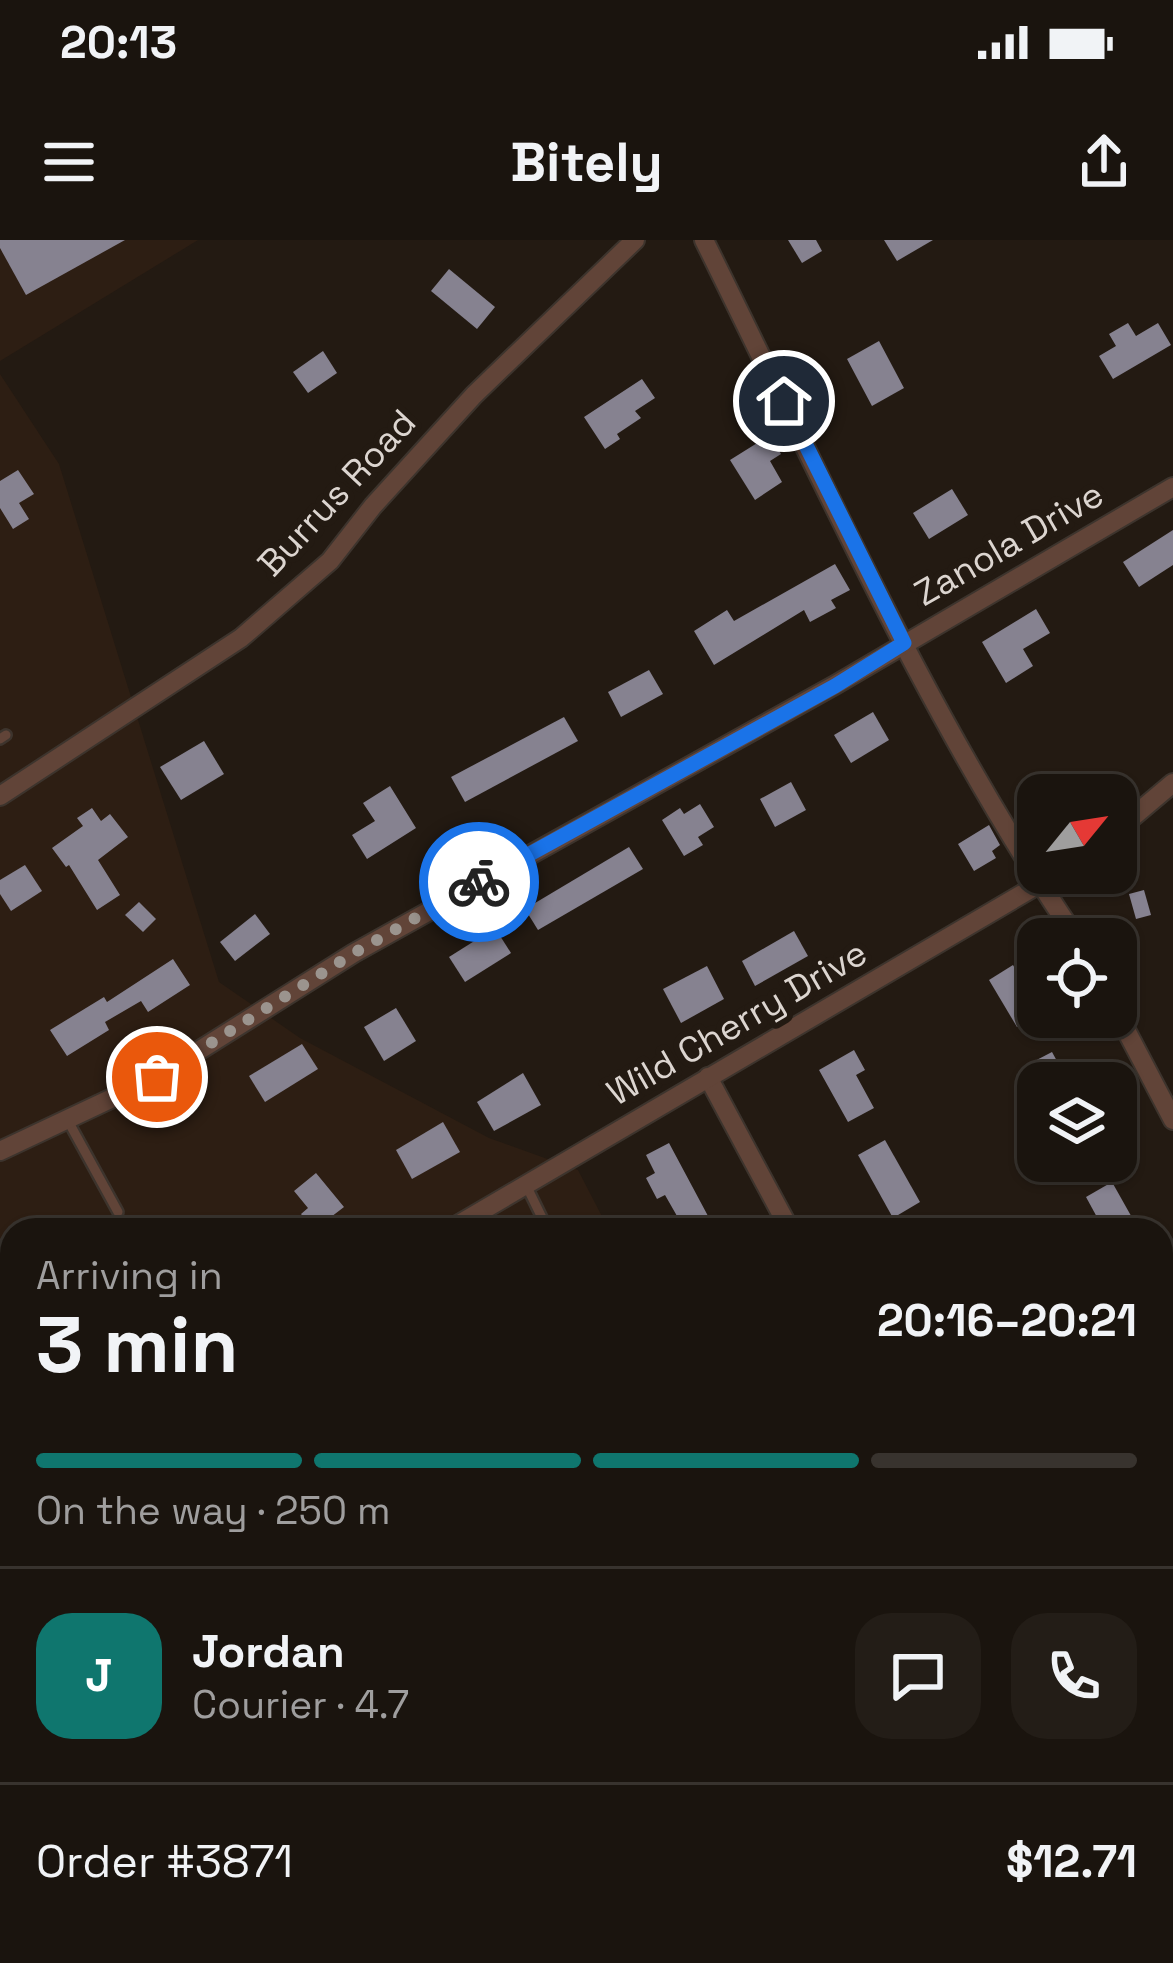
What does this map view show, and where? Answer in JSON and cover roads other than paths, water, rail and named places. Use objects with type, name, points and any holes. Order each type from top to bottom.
[{"type":"street","name":"Burrus Road","points":[[0,796],[241,638],[330,561],[429,443],[635,240]]},
{"type":"street","points":[[704,240],[904,643],[1017,843]]},
{"type":"street","name":"Zanola Drive","points":[[0,1151],[157,1077],[354,953],[835,686],[1173,487]]},
{"type":"street","points":[[1137,813],[1173,783]]},
{"type":"street","name":"Wild Cherry Drive","points":[[470,1218],[1027,894]]},
{"type":"street","points":[[1130,1038],[1173,1120]]},
{"type":"street","points":[[709,1077],[784,1218]]},
{"type":"lane","points":[[67,1119],[118,1212]]},
{"type":"lane","points":[[526,1186],[542,1218]]}]
